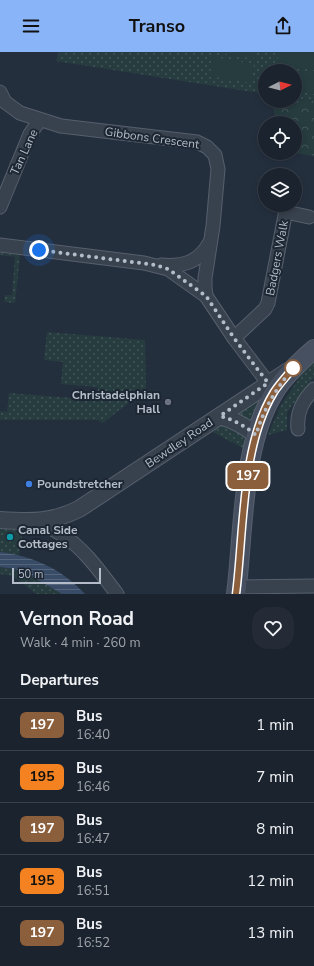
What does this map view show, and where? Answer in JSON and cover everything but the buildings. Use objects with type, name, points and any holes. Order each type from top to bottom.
[{"type":"main road","name":"Bewdley Road","points":[[293,368],[314,349]]},
{"type":"main road","points":[[237,592],[248,479],[256,435],[271,397],[293,368]]},
{"type":"street","name":"Gibbons Crescent","points":[[0,92],[4,102],[20,113],[61,126],[197,142],[207,147],[215,155],[218,168],[211,238],[204,287],[206,296]]},
{"type":"street","name":"Tan Lane","points":[[0,207],[30,134],[40,120]]},
{"type":"street","name":"Badgers Walk","points":[[234,338],[265,309],[268,303],[286,212]]},
{"type":"street","name":"Badgers Walk","points":[[297,212],[309,217]]},
{"type":"street","points":[[0,245],[172,266],[182,265],[198,257],[205,250],[211,238]]},
{"type":"street","points":[[156,265],[168,269],[206,296],[234,338],[268,383]]},
{"type":"street","name":"Bewdley Road","points":[[0,520],[36,522],[60,517],[79,509],[268,383],[293,368]]},
{"type":"street","points":[[298,429],[297,421],[299,411],[306,397],[314,388]]},
{"type":"street","points":[[220,416],[242,424],[256,435]]},
{"type":"street","points":[[36,522],[69,539],[94,564],[117,594]]},
{"type":"street","points":[[237,592],[314,586]]},
{"type":"green space","points":[[59,52],[314,52],[314,101],[302,99],[302,64],[258,64],[258,93],[56,61]]},
{"type":"green space","points":[[214,52],[257,52],[255,59]]},
{"type":"green space","points":[[279,52],[314,52],[314,70],[302,68],[302,64],[277,64]]},
{"type":"green space","points":[[213,57],[254,64],[251,83],[210,76]]},
{"type":"green space","points":[[302,72],[314,74],[314,94],[302,92]]},
{"type":"green space","points":[[302,99],[314,101],[314,156],[302,154],[302,116],[275,116],[273,108],[302,108]]},
{"type":"green space","points":[[0,253],[20,255],[15,303],[4,302],[5,295],[12,295],[15,257],[0,255]]},
{"type":"green space","points":[[47,332],[145,340],[146,389],[103,423],[98,420],[0,420],[0,411],[7,412],[9,393],[97,400],[98,387],[61,384],[63,362],[44,360]]},
{"type":"green space","points":[[314,353],[314,378],[287,412],[287,430],[268,435],[281,405],[298,380],[297,369]]},
{"type":"green space","points":[[260,398],[251,424],[233,413]]},
{"type":"green space","points":[[218,424],[225,425],[247,436],[246,450],[209,430]]},
{"type":"green space","points":[[0,528],[23,531],[19,555],[0,552]]},
{"type":"green space","points":[[0,567],[17,570],[33,576],[62,594],[36,594],[13,576],[0,574]]},
{"type":"water","points":[[0,552],[35,560],[46,565],[67,577],[85,594],[62,594],[28,574],[15,569],[0,567]]},
{"type":"bus line","name":"197","points":[[236,594],[248,479],[258,428],[271,397],[280,383],[293,368]]},
{"type":"place","name":"Christadelphian Hall","points":[[168,402]]},
{"type":"place","name":"Poundstretcher","points":[[29,484]]},
{"type":"place","name":"Canal Side Cottages","points":[[10,537]]},
{"type":"route","points":[[39,250],[144,262],[156,265],[168,269],[206,296],[234,338],[268,383],[220,416],[242,424],[256,435],[271,397],[280,383],[293,368]]}]
